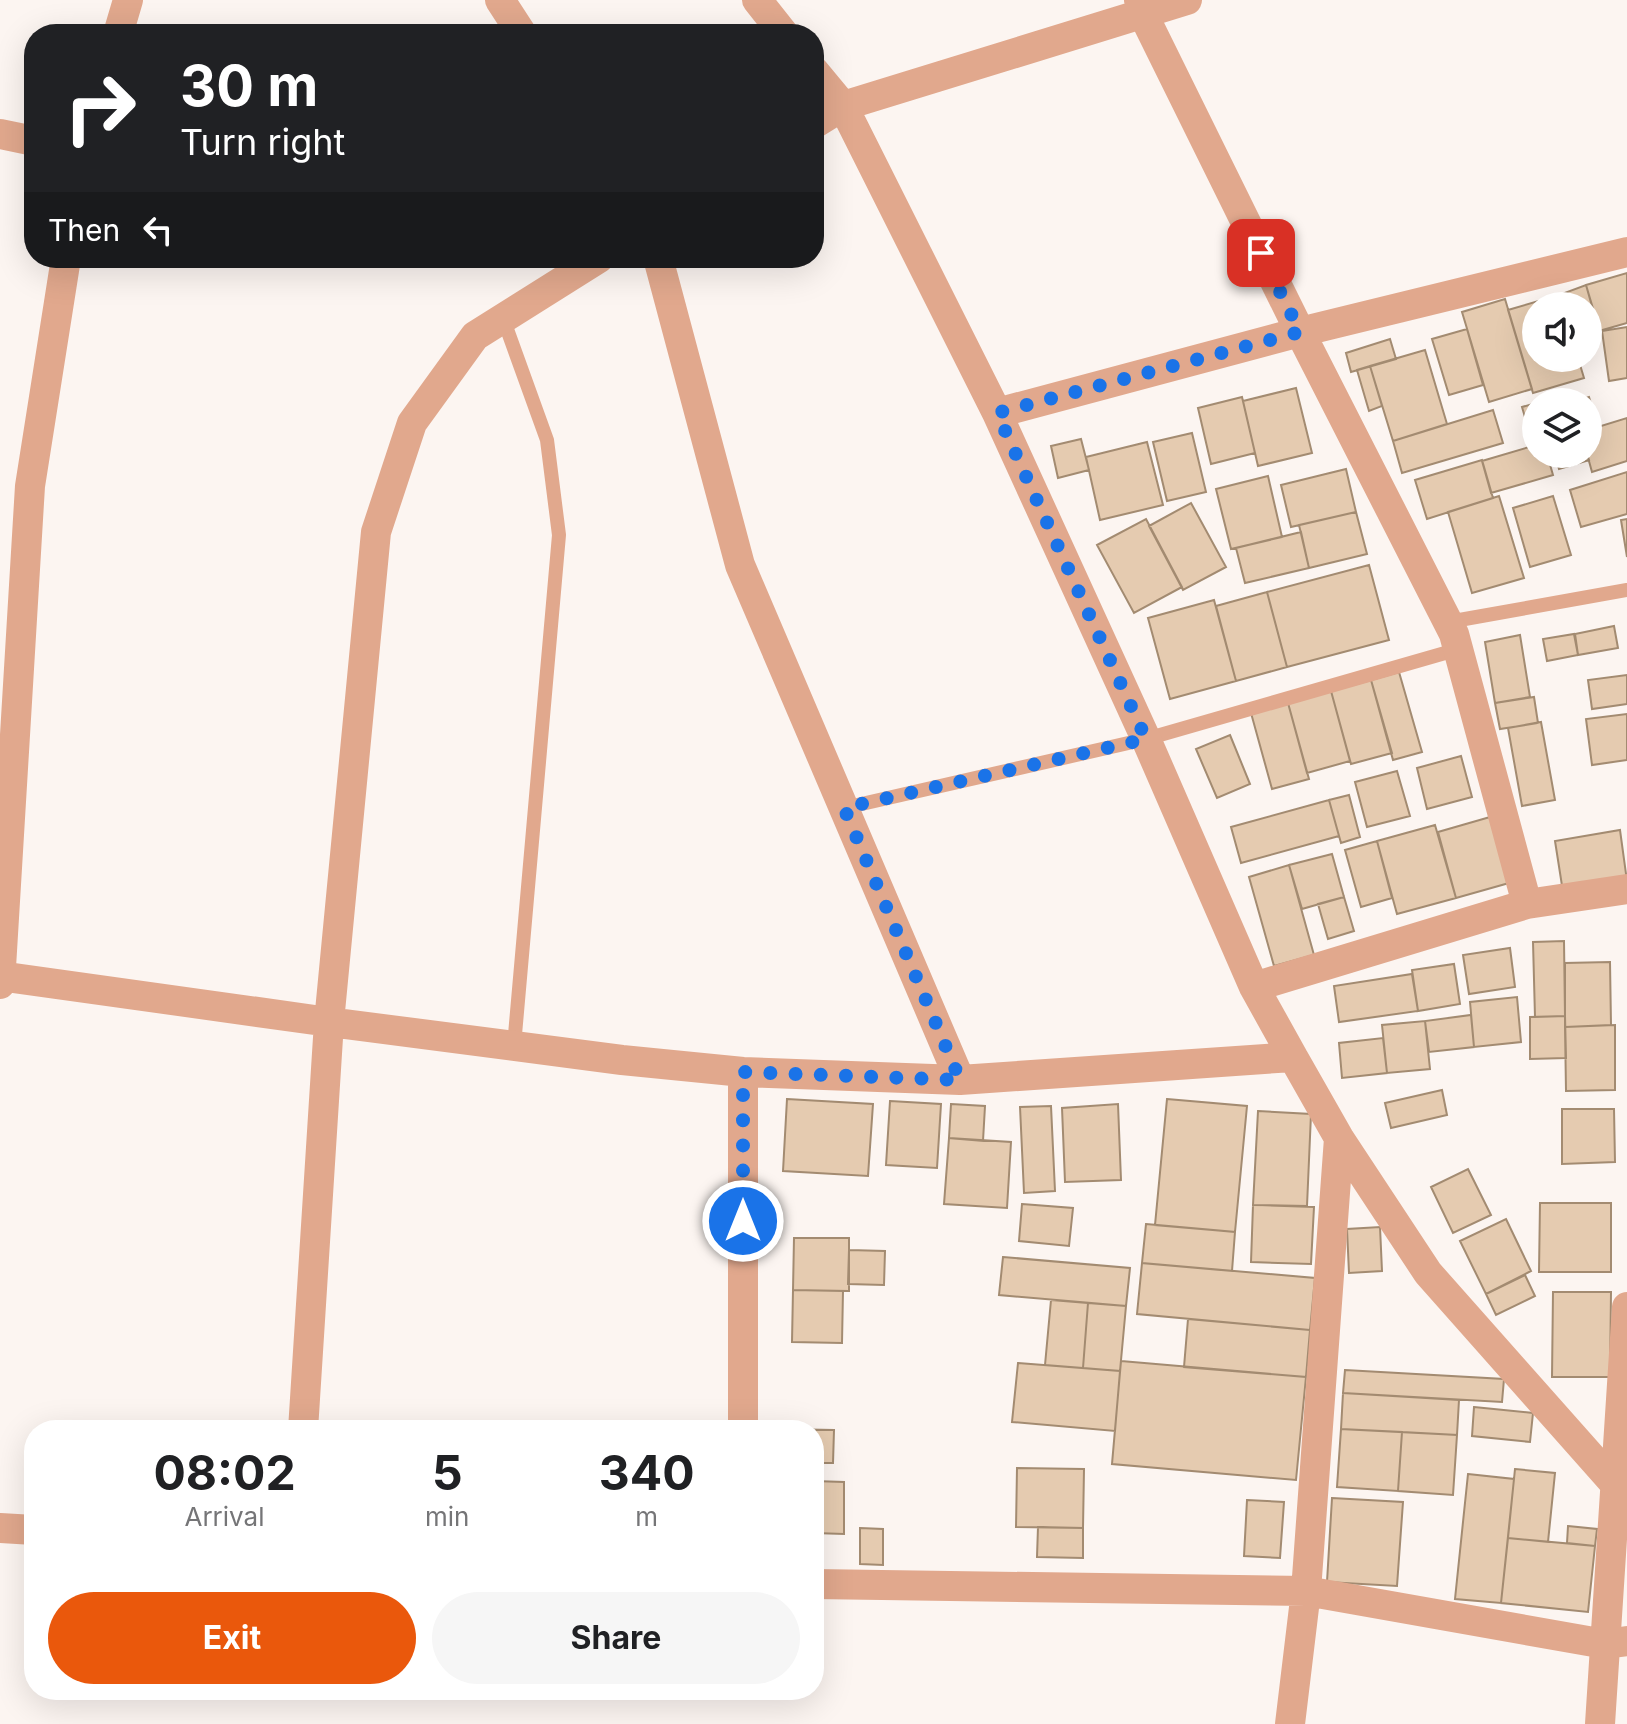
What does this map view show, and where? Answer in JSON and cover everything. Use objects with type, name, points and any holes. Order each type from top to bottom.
[{"type":"street","points":[[121,24],[128,0]]},
{"type":"street","points":[[500,0],[516,24]]},
{"type":"street","points":[[757,0],[776,24]]},
{"type":"street","points":[[824,118],[843,106],[1141,7],[1187,0]]},
{"type":"street","points":[[1141,7],[1453,636],[1527,904]]},
{"type":"street","points":[[824,83],[843,106],[997,413],[1146,739],[1254,987],[1293,1057],[1339,1138],[1428,1273],[1615,1484]]},
{"type":"street","points":[[0,134],[24,139]]},
{"type":"street","points":[[997,413],[1300,332],[1627,252]]},
{"type":"street","points":[[0,984],[30,486],[64,268]]},
{"type":"street","points":[[304,1420],[329,1022],[376,532],[412,423],[475,336],[583,268]]},
{"type":"street","points":[[661,268],[740,565],[960,1080]]},
{"type":"street","points":[[1254,987],[1527,904],[1627,889]]},
{"type":"street","points":[[0,976],[622,1060],[743,1072],[960,1080],[1293,1057]]},
{"type":"street","points":[[743,1072],[743,1420]]},
{"type":"street","points":[[1290,1724],[1306,1591],[1339,1138]]},
{"type":"street","points":[[1600,1724],[1616,1642],[1615,1484],[1627,1307]]},
{"type":"street","points":[[0,1528],[24,1529]]},
{"type":"street","points":[[824,1584],[1306,1591],[1616,1642]]},
{"type":"lane","points":[[503,318],[547,440],[559,535],[514,1046]]},
{"type":"lane","points":[[844,808],[1146,739],[1453,636],[1627,590]]},
{"type":"building","points":[[1627,273],[1627,323],[1602,330],[1602,292],[1588,292],[1586,285]]},
{"type":"building","points":[[1586,285],[1588,292],[1567,292]]},
{"type":"building","points":[[1505,299],[1522,356],[1522,372],[1527,372],[1532,388],[1522,388],[1522,392],[1489,402],[1462,312]]},
{"type":"building","points":[[1522,306],[1522,356],[1508,310]]},
{"type":"building","points":[[1627,327],[1627,378],[1609,381],[1602,331]]},
{"type":"building","points":[[1467,329],[1483,385],[1449,395],[1432,339]]},
{"type":"building","points":[[1390,339],[1396,359],[1351,372],[1346,353]]},
{"type":"building","points":[[1425,350],[1447,424],[1393,441],[1370,366]]},
{"type":"building","points":[[1370,366],[1382,406],[1369,411],[1357,370]]},
{"type":"building","points":[[1527,372],[1582,372],[1584,378],[1550,388],[1531,388]]},
{"type":"building","points":[[1296,388],[1312,453],[1258,466],[1243,401]]},
{"type":"building","points":[[1242,397],[1255,453],[1211,464],[1198,408]]},
{"type":"building","points":[[1493,410],[1503,443],[1402,473],[1393,441]]},
{"type":"building","points":[[1627,418],[1627,461],[1592,472],[1591,468],[1602,468],[1602,426]]},
{"type":"building","points":[[1192,433],[1206,492],[1167,501],[1153,442]]},
{"type":"building","points":[[1081,439],[1089,470],[1058,478],[1051,446]]},
{"type":"building","points":[[1147,442],[1163,505],[1100,520],[1086,457]]},
{"type":"building","points":[[1522,449],[1522,468],[1551,468],[1553,475],[1491,493],[1482,461]]},
{"type":"building","points":[[1482,460],[1493,498],[1427,519],[1415,480]]},
{"type":"building","points":[[1346,469],[1356,512],[1291,527],[1281,485]]},
{"type":"building","points":[[1627,472],[1627,514],[1581,527],[1570,490]]},
{"type":"building","points":[[1268,476],[1282,537],[1231,549],[1216,489]]},
{"type":"building","points":[[1499,496],[1524,578],[1472,593],[1448,512]]},
{"type":"building","points":[[1553,496],[1571,555],[1530,567],[1513,508]]},
{"type":"building","points":[[1191,503],[1226,567],[1183,590],[1149,526]]},
{"type":"building","points":[[1356,512],[1367,554],[1309,568],[1299,525]]},
{"type":"building","points":[[1146,519],[1182,587],[1134,613],[1097,545]]},
{"type":"building","points":[[1627,519],[1627,557],[1621,520]]},
{"type":"building","points":[[1301,532],[1309,568],[1245,583],[1236,548]]},
{"type":"building","points":[[1369,565],[1389,640],[1287,667],[1267,592]]},
{"type":"building","points":[[1267,592],[1287,667],[1236,681],[1216,606]]},
{"type":"building","points":[[1214,600],[1236,681],[1170,699],[1148,618]]},
{"type":"building","points":[[1614,626],[1618,648],[1578,655],[1575,634]]},
{"type":"building","points":[[1574,634],[1578,655],[1547,661],[1543,639]]},
{"type":"building","points":[[1520,635],[1530,697],[1495,703],[1485,642]]},
{"type":"building","points":[[1399,672],[1422,752],[1393,760],[1371,680]]},
{"type":"building","points":[[1627,675],[1627,704],[1592,709],[1588,680]]},
{"type":"building","points":[[1371,680],[1392,753],[1351,764],[1331,691]]},
{"type":"building","points":[[1331,691],[1350,761],[1307,773],[1288,703]]},
{"type":"building","points":[[1534,697],[1538,723],[1500,729],[1495,703]]},
{"type":"building","points":[[1288,703],[1309,779],[1272,789],[1251,713]]},
{"type":"building","points":[[1627,714],[1627,760],[1592,765],[1586,719]]},
{"type":"building","points":[[1541,722],[1555,800],[1522,806],[1508,728]]},
{"type":"building","points":[[1230,735],[1250,784],[1217,798],[1196,749]]},
{"type":"building","points":[[1461,756],[1472,797],[1427,809],[1417,768]]},
{"type":"building","points":[[1397,771],[1410,816],[1367,827],[1355,782]]},
{"type":"building","points":[[1349,795],[1360,837],[1341,843],[1329,800]]},
{"type":"building","points":[[1329,800],[1339,836],[1241,863],[1231,827]]},
{"type":"building","points":[[1490,817],[1509,883],[1456,898],[1438,832]]},
{"type":"building","points":[[1435,825],[1456,898],[1397,914],[1377,841]]},
{"type":"building","points":[[1620,830],[1627,881],[1563,892],[1555,841]]},
{"type":"building","points":[[1377,841],[1392,898],[1361,907],[1345,850]]},
{"type":"building","points":[[1332,854],[1344,897],[1302,909],[1289,865]]},
{"type":"building","points":[[1289,865],[1314,955],[1274,966],[1249,877]]},
{"type":"building","points":[[1344,897],[1354,931],[1328,939],[1318,904]]},
{"type":"building","points":[[1564,941],[1565,1016],[1535,1017],[1533,942]]},
{"type":"building","points":[[1510,948],[1515,987],[1469,994],[1463,955]]},
{"type":"building","points":[[1610,962],[1611,1025],[1565,1027],[1565,963]]},
{"type":"building","points":[[1454,964],[1460,1004],[1418,1011],[1412,970]]},
{"type":"building","points":[[1412,974],[1418,1011],[1339,1022],[1334,986]]},
{"type":"building","points":[[1517,997],[1521,1042],[1474,1047],[1470,1002]]},
{"type":"building","points":[[1471,1015],[1474,1047],[1429,1052],[1425,1021]]},
{"type":"building","points":[[1565,1016],[1566,1058],[1530,1059],[1530,1017]]},
{"type":"building","points":[[1425,1021],[1430,1069],[1387,1073],[1382,1025]]},
{"type":"building","points":[[1615,1025],[1615,1090],[1566,1091],[1565,1027]]},
{"type":"building","points":[[1383,1038],[1387,1073],[1342,1078],[1339,1043]]},
{"type":"building","points":[[1442,1090],[1447,1115],[1391,1128],[1385,1103]]},
{"type":"building","points":[[787,1099],[873,1104],[868,1176],[783,1171]]},
{"type":"building","points":[[1167,1099],[1247,1106],[1235,1232],[1155,1225]]},
{"type":"building","points":[[890,1101],[941,1104],[937,1168],[886,1165]]},
{"type":"building","points":[[951,1104],[985,1106],[983,1141],[949,1138]]},
{"type":"building","points":[[1118,1104],[1121,1180],[1065,1182],[1062,1108]]},
{"type":"building","points":[[1051,1106],[1055,1191],[1024,1193],[1020,1107]]},
{"type":"building","points":[[1562,1109],[1614,1109],[1615,1162],[1562,1164]]},
{"type":"building","points":[[1258,1111],[1311,1114],[1307,1206],[1253,1205]]},
{"type":"building","points":[[949,1138],[1011,1142],[1007,1208],[944,1204]]},
{"type":"building","points":[[1468,1169],[1491,1215],[1453,1233],[1431,1187]]},
{"type":"building","points":[[1540,1203],[1611,1203],[1611,1272],[1539,1272]]},
{"type":"building","points":[[1022,1204],[1073,1208],[1069,1246],[1019,1241]]},
{"type":"building","points":[[1253,1205],[1314,1207],[1311,1264],[1251,1262]]},
{"type":"building","points":[[1506,1219],[1531,1271],[1486,1294],[1460,1241]]},
{"type":"building","points":[[1146,1224],[1235,1232],[1232,1271],[1142,1263]]},
{"type":"building","points":[[1380,1227],[1382,1271],[1349,1273],[1347,1229]]},
{"type":"building","points":[[794,1238],[849,1238],[849,1291],[793,1290]]},
{"type":"building","points":[[849,1250],[885,1251],[884,1285],[848,1284]]},
{"type":"building","points":[[1003,1257],[1130,1268],[1126,1306],[999,1295]]},
{"type":"building","points":[[1142,1263],[1315,1278],[1310,1330],[1137,1314]]},
{"type":"building","points":[[1525,1275],[1535,1296],[1496,1315],[1486,1294]]},
{"type":"building","points":[[793,1290],[843,1291],[842,1343],[792,1342]]},
{"type":"building","points":[[1553,1292],[1611,1292],[1610,1377],[1552,1377]]},
{"type":"building","points":[[1051,1300],[1088,1303],[1083,1368],[1045,1365]]},
{"type":"building","points":[[1088,1303],[1126,1306],[1120,1371],[1083,1368]]},
{"type":"building","points":[[1188,1319],[1310,1330],[1306,1377],[1184,1367]]},
{"type":"building","points":[[1121,1361],[1306,1377],[1296,1480],[1112,1464]]},
{"type":"building","points":[[1018,1363],[1120,1371],[1115,1431],[1012,1422]]},
{"type":"building","points":[[1345,1370],[1504,1379],[1502,1402],[1343,1393]]},
{"type":"building","points":[[1343,1393],[1459,1400],[1457,1435],[1341,1429]]},
{"type":"building","points":[[1474,1407],[1533,1413],[1530,1442],[1472,1436]]},
{"type":"building","points":[[1341,1429],[1402,1432],[1398,1491],[1337,1487]]},
{"type":"building","points":[[824,1430],[834,1430],[833,1463],[824,1463]]},
{"type":"building","points":[[1402,1432],[1457,1435],[1453,1495],[1398,1491]]},
{"type":"building","points":[[1017,1468],[1084,1469],[1083,1528],[1016,1527]]},
{"type":"building","points":[[1515,1469],[1555,1473],[1548,1542],[1508,1538]]},
{"type":"building","points":[[1468,1474],[1514,1479],[1501,1603],[1455,1599]]},
{"type":"building","points":[[824,1481],[844,1482],[844,1534],[824,1533]]},
{"type":"building","points":[[1332,1498],[1403,1502],[1397,1586],[1327,1582]]},
{"type":"building","points":[[1247,1500],[1284,1502],[1280,1558],[1244,1556]]},
{"type":"building","points":[[1568,1526],[1597,1529],[1595,1546],[1567,1543]]},
{"type":"building","points":[[1038,1527],[1083,1528],[1083,1558],[1037,1557]]},
{"type":"building","points":[[860,1528],[883,1529],[883,1565],[860,1564]]},
{"type":"building","points":[[1508,1538],[1595,1546],[1588,1612],[1501,1603]]},
{"type":"route","points":[[743,1221],[743,1072],[960,1080],[844,808],[1146,739],[997,413],[1300,332],[1261,253]]}]
